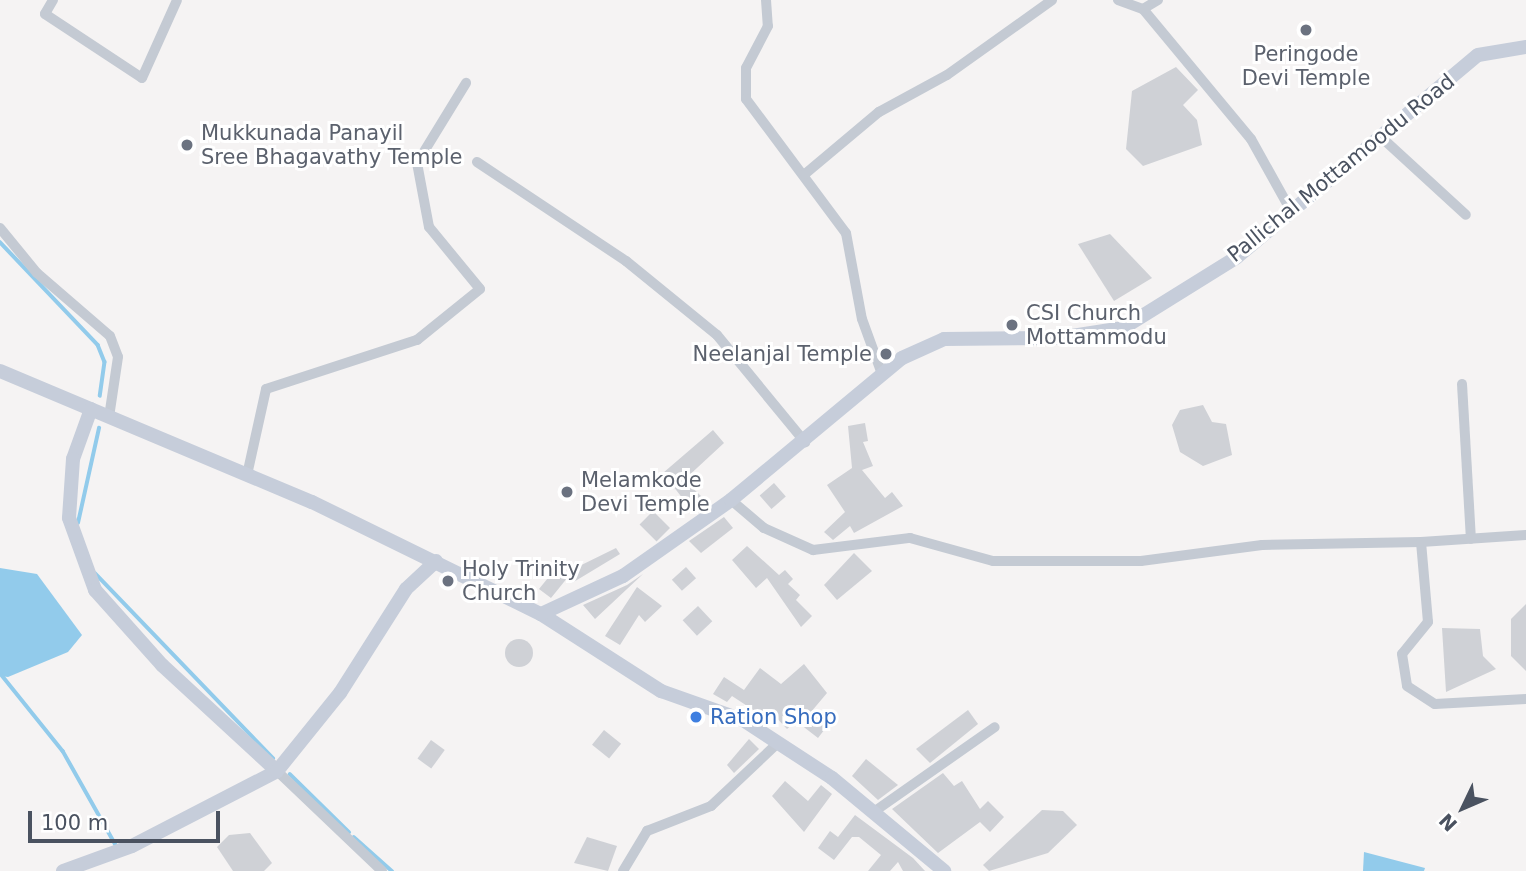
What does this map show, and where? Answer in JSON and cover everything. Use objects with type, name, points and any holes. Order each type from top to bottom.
[{"type":"street","points":[[52,0],[45,14],[142,78],[177,0]]},
{"type":"street","points":[[766,0],[768,26],[746,68],[746,99],[805,174],[846,233],[862,319],[882,374]]},
{"type":"street","points":[[805,174],[879,113],[947,75],[1050,0]]},
{"type":"street","points":[[1118,0],[1143,9],[1251,139],[1290,209]]},
{"type":"street","points":[[1143,9],[1158,0]]},
{"type":"street","name":"Pallichal Mottamoodu Road","points":[[541,614],[624,576],[731,500],[806,442],[882,374],[944,339],[1059,338],[1123,328],[1237,257],[1290,209],[1478,55],[1526,47]]},
{"type":"street","points":[[247,475],[266,389],[418,340],[480,289],[429,227],[418,163],[466,83]]},
{"type":"street","points":[[1381,137],[1466,215]]},
{"type":"street","points":[[477,162],[626,261],[717,335],[806,442]]},
{"type":"street","points":[[0,228],[37,272],[110,336],[118,358],[109,417]]},
{"type":"street","points":[[0,371],[247,475],[436,561],[541,614],[661,691],[743,720],[779,742],[875,811],[944,871]]},
{"type":"street","points":[[1462,384],[1471,539]]},
{"type":"street","points":[[91,409],[75,449],[69,518],[95,590],[162,665],[382,871]]},
{"type":"street","points":[[731,500],[764,528],[813,550],[910,538],[993,561],[1141,561],[1262,545],[1421,542],[1526,535]]},
{"type":"street","points":[[1421,542],[1428,622],[1402,654],[1407,686],[1435,704],[1526,699]]},
{"type":"street","points":[[68,870],[132,846],[277,771],[340,693],[405,589],[436,561]]},
{"type":"street","points":[[875,811],[995,727]]},
{"type":"street","points":[[623,871],[647,831],[711,806],[779,742]]},
{"type":"water","points":[[0,568],[37,574],[82,635],[68,652],[8,677],[0,676]]},
{"type":"water","points":[[1364,852],[1425,868],[1424,871],[1363,871]]},
{"type":"building","points":[[1176,67],[1198,90],[1183,105],[1197,120],[1202,145],[1143,166],[1126,149],[1132,91]]},
{"type":"building","points":[[1110,234],[1152,278],[1114,301],[1078,244]]},
{"type":"building","points":[[1203,405],[1212,422],[1226,424],[1232,455],[1203,466],[1180,452],[1172,425],[1180,410]]},
{"type":"building","points":[[865,423],[868,441],[863,442],[873,466],[862,470],[885,498],[892,492],[903,506],[854,533],[850,526],[833,540],[824,532],[845,512],[827,485],[852,468],[848,426]]},
{"type":"building","points":[[713,430],[724,443],[684,480],[701,496],[690,508],[663,473]]},
{"type":"building","points":[[774,483],[786,497],[771,509],[760,495]]},
{"type":"building","points":[[653,511],[670,528],[657,541],[640,524]]},
{"type":"building","points":[[724,517],[733,528],[701,553],[689,541]]},
{"type":"building","points":[[747,546],[779,575],[785,570],[793,579],[788,584],[800,595],[796,600],[812,616],[801,627],[767,578],[756,588],[732,560]]},
{"type":"building","points":[[616,548],[620,554],[572,583],[568,577],[551,598],[539,589],[552,573],[557,577]]},
{"type":"building","points":[[854,553],[872,571],[837,600],[824,585]]},
{"type":"building","points":[[686,567],[696,578],[682,591],[672,580]]},
{"type":"building","points":[[643,574],[595,619],[583,605],[627,585]]},
{"type":"building","points":[[637,587],[662,606],[645,622],[639,615],[620,645],[605,636]]},
{"type":"building","points":[[1526,604],[1526,671],[1511,656],[1511,619]]},
{"type":"building","points":[[698,606],[712,621],[697,636],[683,620]]},
{"type":"building","points":[[1442,628],[1480,629],[1483,656],[1496,669],[1446,692]]},
{"type":"building","points":[[519,639],[529,643],[533,653],[529,663],[519,667],[509,663],[505,653],[509,643]]},
{"type":"building","points":[[804,664],[827,693],[811,712],[828,725],[818,738],[796,721],[787,729],[772,713],[767,719],[732,696],[727,702],[713,694],[724,677],[744,690],[760,668],[781,684]]},
{"type":"building","points":[[968,710],[978,724],[930,763],[916,749]]},
{"type":"building","points":[[604,730],[621,744],[609,759],[592,745]]},
{"type":"building","points":[[749,739],[759,749],[734,773],[727,765]]},
{"type":"building","points":[[431,740],[445,750],[431,769],[417,759]]},
{"type":"building","points":[[866,759],[898,785],[878,800],[852,776]]},
{"type":"building","points":[[943,773],[954,786],[962,781],[980,809],[988,801],[1004,817],[990,832],[980,822],[938,853],[892,809]]},
{"type":"building","points":[[785,781],[808,801],[821,785],[832,794],[804,832],[772,796]]},
{"type":"building","points":[[1042,810],[1063,811],[1077,825],[1048,853],[989,871],[983,865]]},
{"type":"building","points":[[855,815],[913,858],[925,871],[903,871],[898,862],[890,871],[868,871],[881,855],[859,837],[852,837],[834,860],[818,848],[830,831],[838,837]]},
{"type":"building","points":[[250,833],[272,863],[264,871],[233,871],[217,847],[229,835]]},
{"type":"building","points":[[587,837],[617,846],[608,871],[574,863]]},
{"type":"waterway","points":[[0,242],[98,345],[105,362],[100,396]]},
{"type":"waterway","points":[[78,523],[99,428]]},
{"type":"waterway","points":[[95,573],[273,758]]},
{"type":"waterway","points":[[1,674],[63,751],[116,845]]},
{"type":"waterway","points":[[290,774],[349,832]]},
{"type":"waterway","points":[[354,837],[392,871]]},
{"type":"place","name":"Peringode Devi Temple","points":[[1306,30]]},
{"type":"place","name":"Mukkunada Panayil Sree Bhagavathy Temple","points":[[187,145]]},
{"type":"place","name":"CSI Church Mottammodu","points":[[1012,325]]},
{"type":"place","name":"Neelanjal Temple","points":[[886,354]]},
{"type":"place","name":"Melamkode Devi Temple","points":[[567,492]]},
{"type":"place","name":"Holy Trinity Church","points":[[448,581]]},
{"type":"place","name":"Ration Shop","points":[[696,717]]}]
